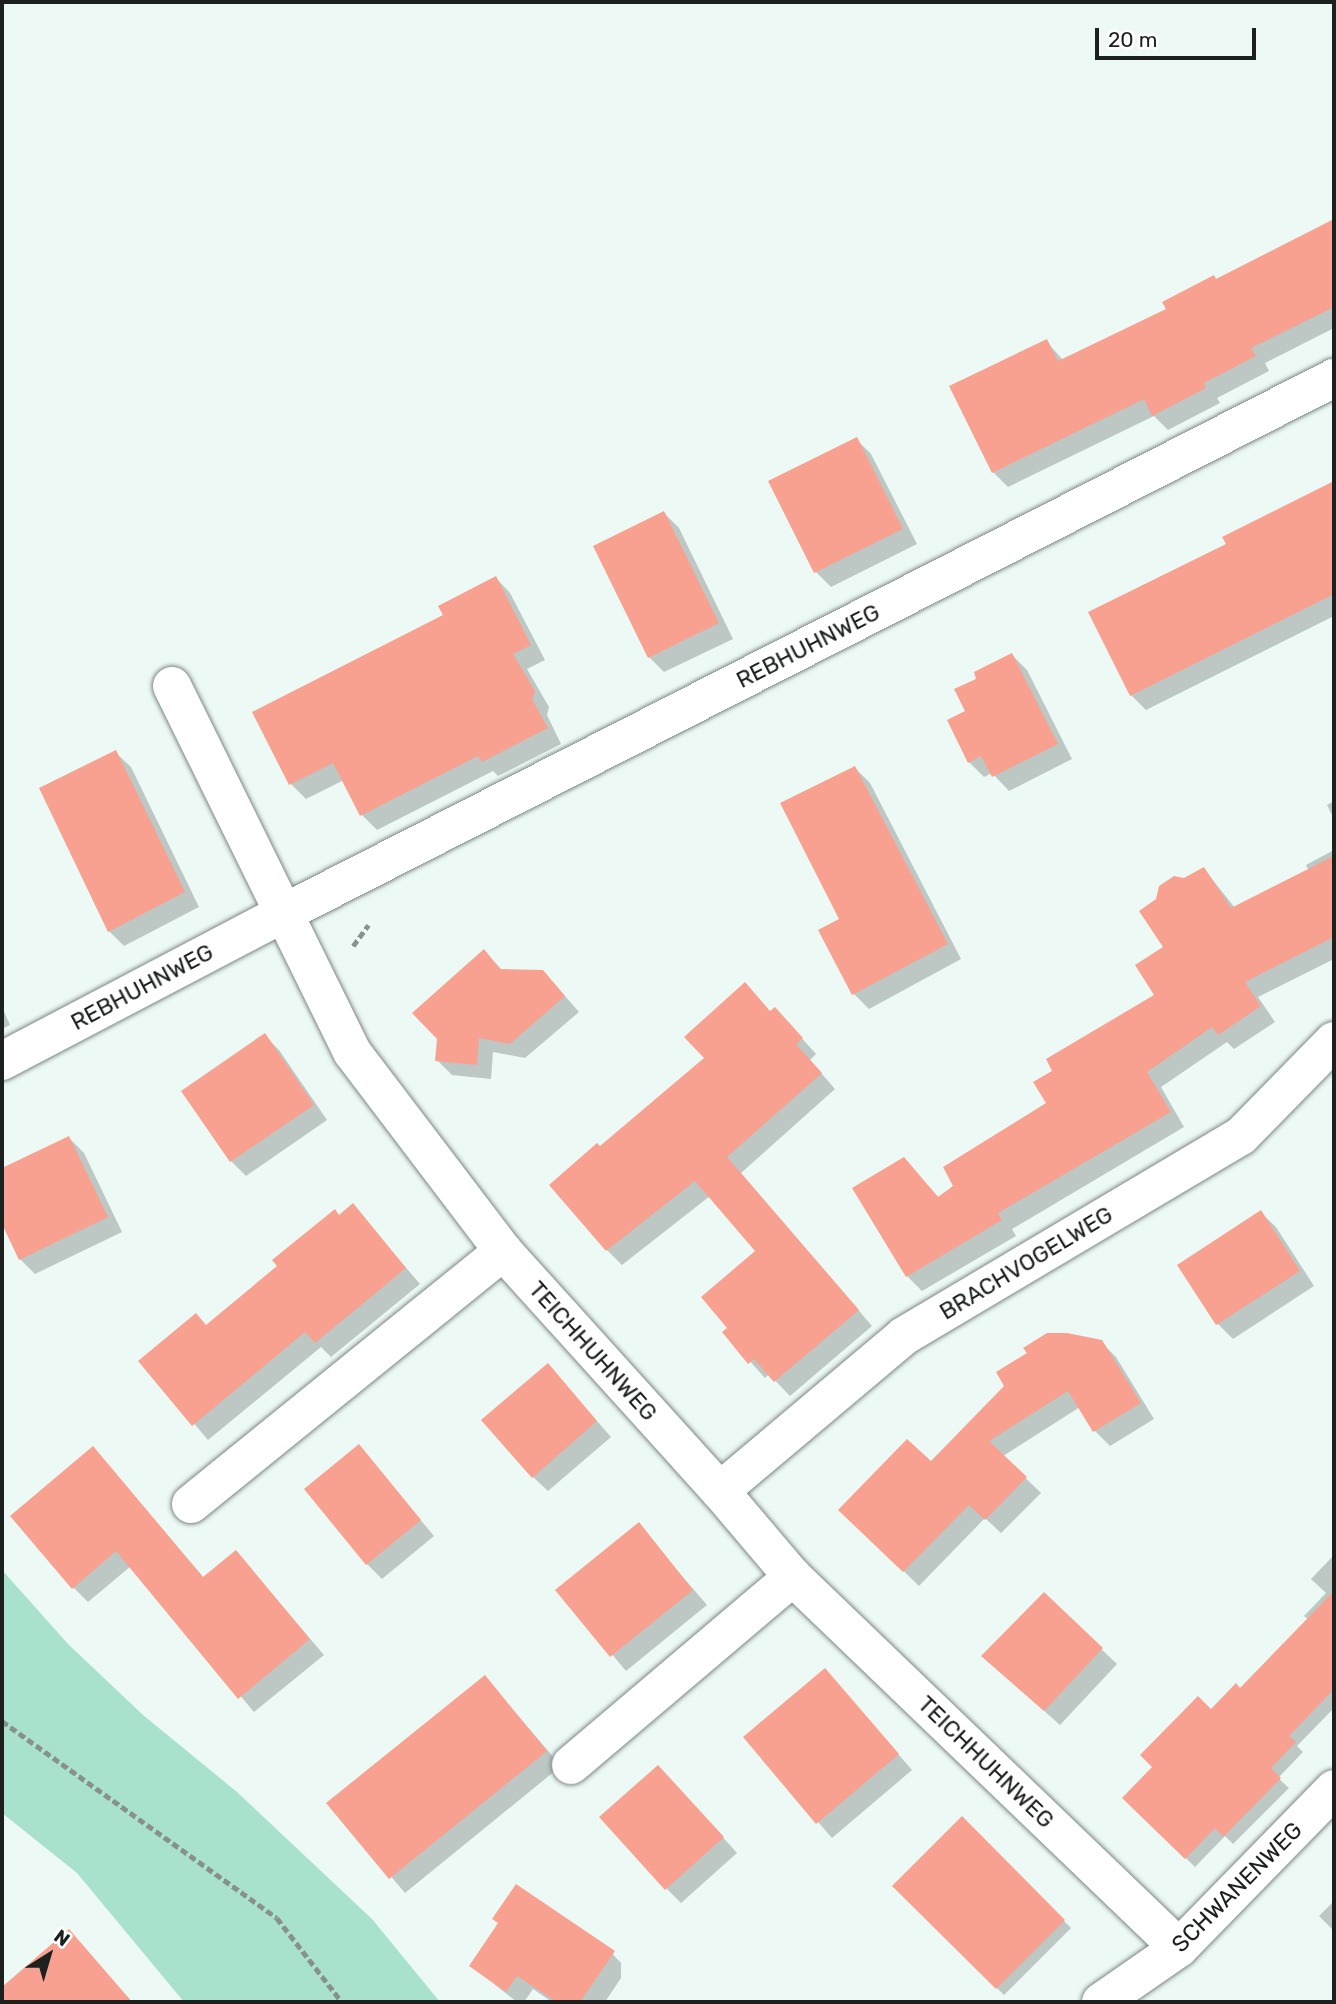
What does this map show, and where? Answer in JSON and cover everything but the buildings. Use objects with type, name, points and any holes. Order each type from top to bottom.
[{"type":"street","name":"REBHUHNWEG","points":[[2,1060],[282,914],[1334,378]]},
{"type":"street","points":[[172,686],[282,914]]},
{"type":"street","name":"TEICHHUHNWEG","points":[[282,914],[352,1052],[503,1251],[720,1491],[793,1577],[1179,1948]]},
{"type":"street","name":"BRACHVOGELWEG","points":[[720,1491],[904,1336],[1241,1136],[1334,1041]]},
{"type":"street","points":[[191,1504],[503,1251]]},
{"type":"street","points":[[571,1765],[793,1577]]},
{"type":"street","name":"SCHWANENWEG","points":[[1101,2002],[1179,1948],[1334,1789]]},
{"type":"path","points":[[2,1721],[277,1918],[342,2002]]},
{"type":"green space","points":[[2,1570],[68,1644],[143,1715],[237,1792],[372,1919],[440,2002],[184,2002],[77,1873],[2,1813]]}]
